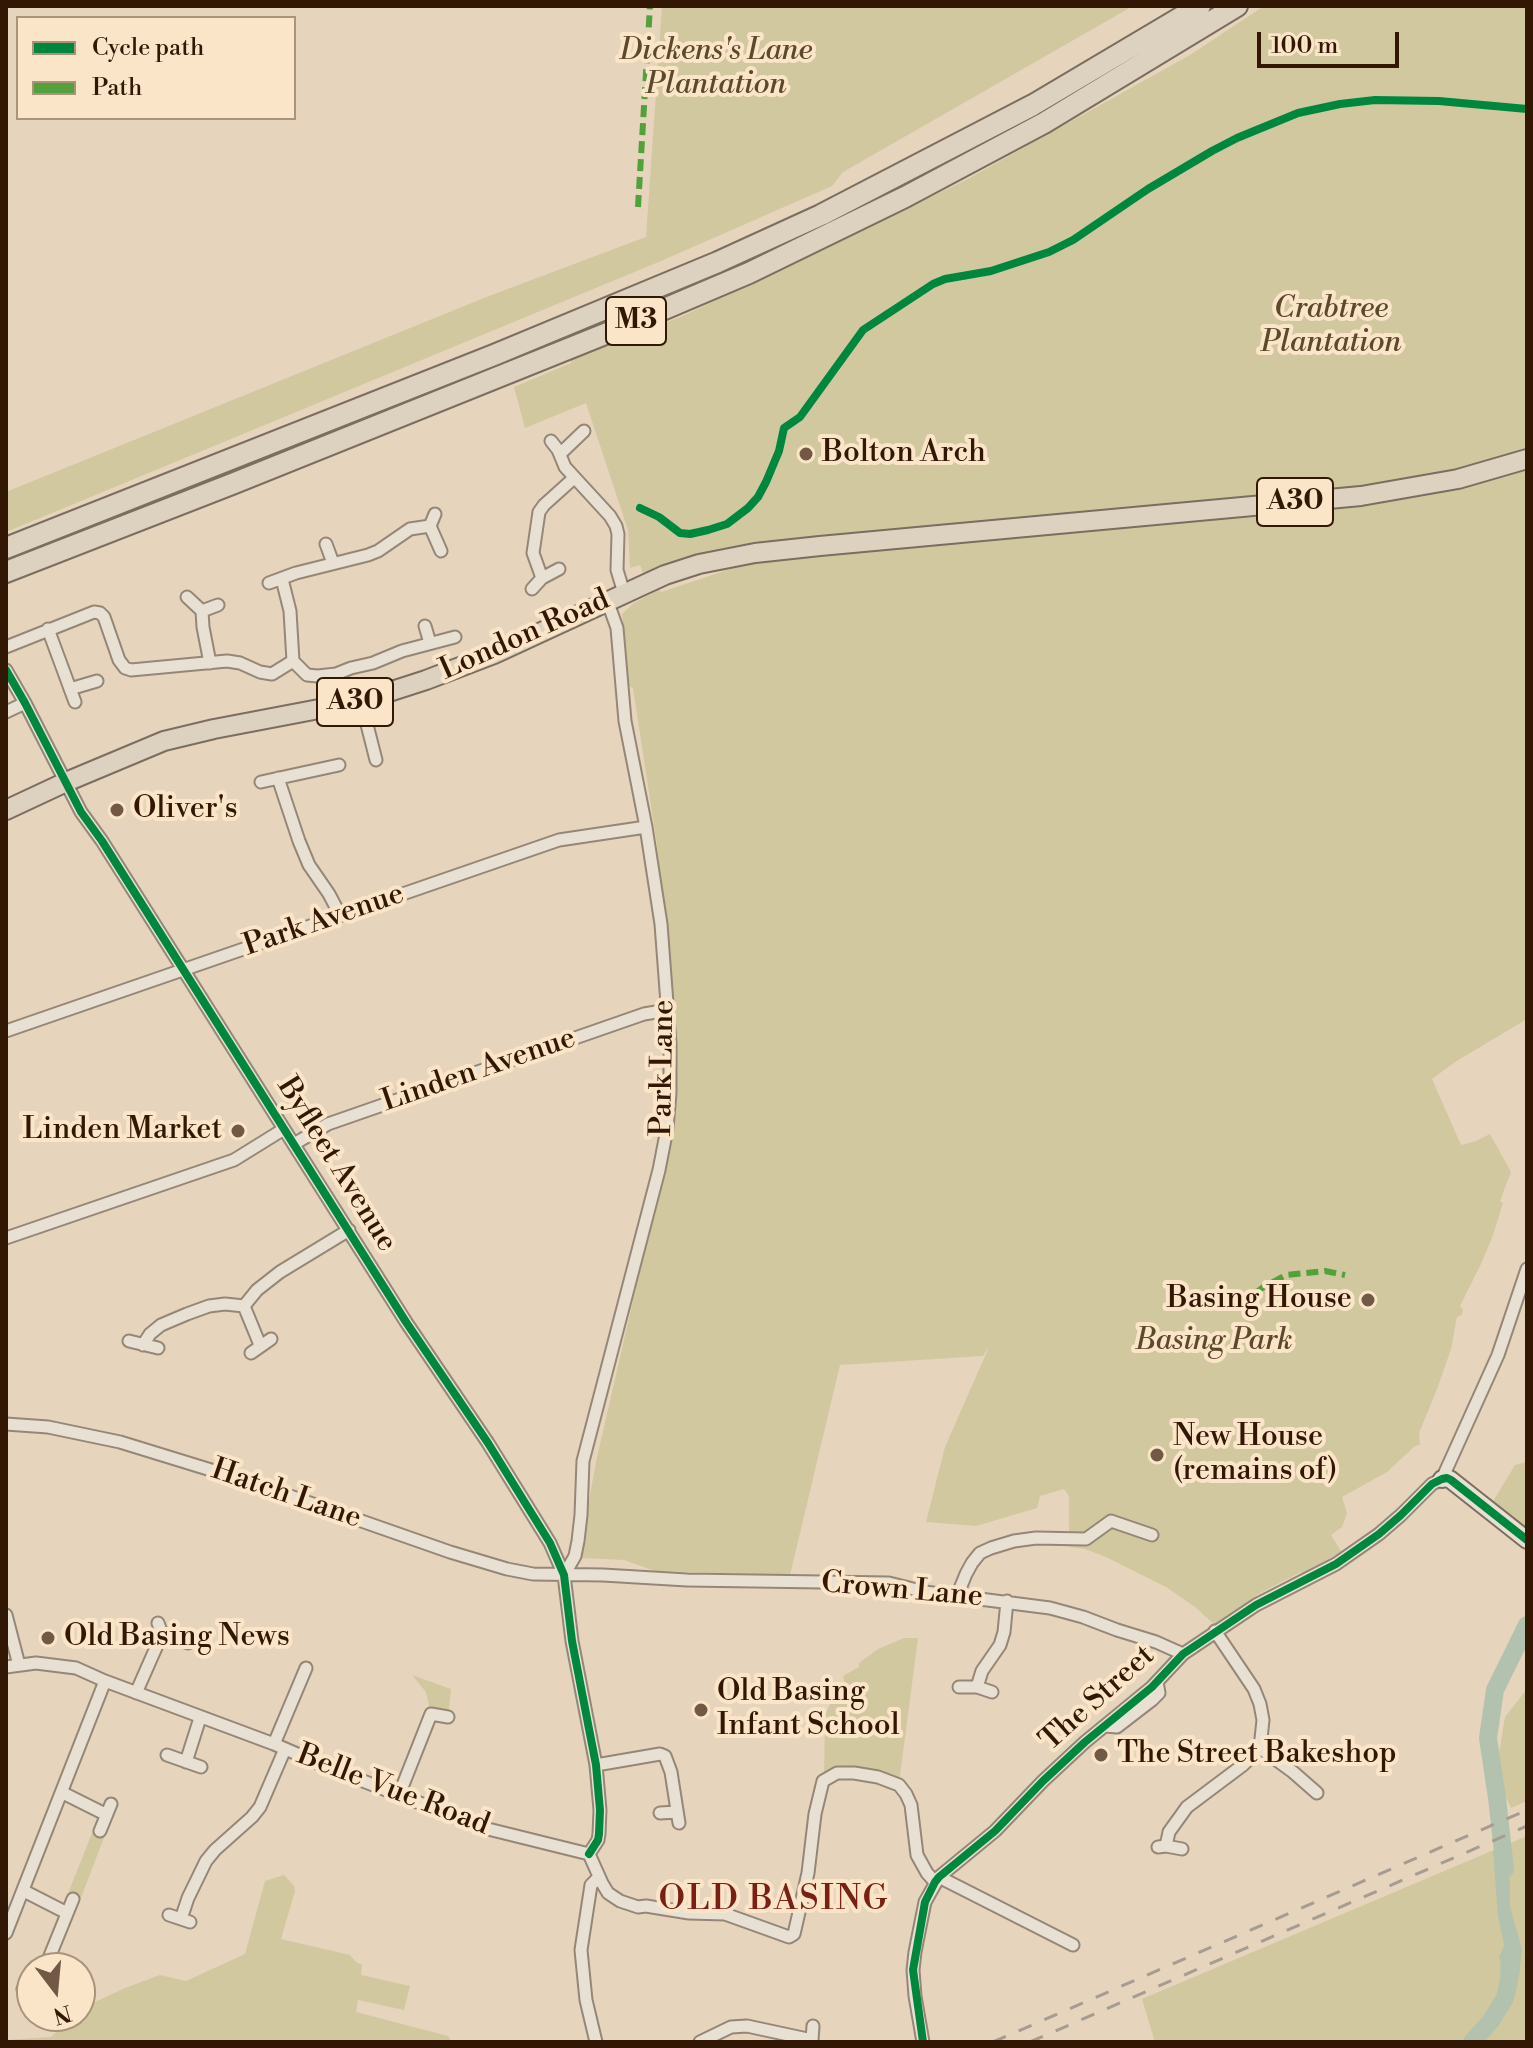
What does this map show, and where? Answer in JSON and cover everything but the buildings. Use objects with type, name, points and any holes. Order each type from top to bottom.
[{"type":"highway","name":"M3","points":[[6,548],[494,355],[718,262],[836,208],[1019,112],[1200,6]]},
{"type":"highway","name":"M3","points":[[6,572],[586,342],[749,273],[905,197],[1044,123],[1237,6]]},
{"type":"main road","name":"London Road","points":[[6,810],[164,741],[361,701],[426,680],[477,661],[615,596],[683,569],[755,553],[1385,493],[1458,479],[1527,459]]},
{"type":"street","points":[[560,454],[584,431]]},
{"type":"street","name":"Park Lane","points":[[551,441],[574,478],[610,516],[618,534],[615,596],[625,721],[661,924],[668,1010],[670,1093],[667,1129],[643,1237],[583,1461],[581,1515],[575,1556],[564,1575]]},
{"type":"street","points":[[542,578],[533,553],[539,512],[574,478]]},
{"type":"street","points":[[435,514],[430,526],[441,551]]},
{"type":"street","points":[[269,583],[368,555],[410,529],[430,526]]},
{"type":"street","points":[[326,544],[333,563]]},
{"type":"street","points":[[532,589],[542,578],[559,569]]},
{"type":"street","points":[[282,579],[290,611],[293,661],[307,675],[336,674],[455,637]]},
{"type":"street","points":[[187,597],[202,611],[210,663]]},
{"type":"street","points":[[202,611],[218,605]]},
{"type":"street","points":[[6,647],[94,612],[100,613],[107,621],[119,660],[131,670],[227,661],[267,674],[277,672],[293,661]]},
{"type":"street","points":[[425,626],[430,643]]},
{"type":"street","points":[[48,629],[75,702]]},
{"type":"street","name":"Byfleet Avenue","points":[[6,670],[81,812],[406,1322],[488,1443],[547,1538],[564,1575]]},
{"type":"street","points":[[70,689],[97,681]]},
{"type":"street","points":[[361,701],[376,760]]},
{"type":"street","points":[[6,712],[25,703]]},
{"type":"street","points":[[261,782],[339,765]]},
{"type":"street","points":[[321,768],[325,782]]},
{"type":"street","points":[[278,778],[309,865],[340,915]]},
{"type":"street","name":"Park Avenue","points":[[6,1031],[559,840],[646,827]]},
{"type":"street","name":"Linden Avenue","points":[[294,1144],[328,1124],[644,1014],[668,1010]]},
{"type":"street","points":[[6,1238],[234,1160],[284,1129]]},
{"type":"street","points":[[244,1306],[257,1290],[280,1272],[349,1230]]},
{"type":"street","points":[[1442,1479],[1498,1355],[1527,1269]]},
{"type":"street","points":[[143,1345],[161,1325],[198,1310],[225,1304],[244,1306]]},
{"type":"street","points":[[244,1306],[261,1345]]},
{"type":"street","points":[[129,1341],[158,1348]]},
{"type":"street","name":"Hatch Lane","points":[[6,1424],[48,1427],[120,1442],[250,1482],[483,1563],[533,1574],[564,1575]]},
{"type":"street","points":[[1442,1479],[1451,1480],[1527,1540]]},
{"type":"street","name":"The Street","points":[[937,1879],[995,1831],[1043,1781],[1157,1682],[1183,1654],[1256,1605],[1336,1564],[1379,1534],[1432,1484],[1442,1479]]},
{"type":"street","points":[[957,1596],[966,1574],[980,1553],[1003,1544],[1036,1538],[1086,1539],[1111,1521],[1152,1535]]},
{"type":"street","points":[[564,1575],[572,1641],[596,1765],[599,1834],[589,1854],[598,1878],[608,1893],[631,1905],[689,1913],[725,1914],[789,1937],[794,1934],[808,1873],[815,1814],[823,1781],[837,1773],[854,1773],[899,1785],[906,1794],[911,1805],[917,1855],[927,1873],[1073,1945]]},
{"type":"street","name":"Crown Lane","points":[[564,1575],[900,1585],[925,1592],[1050,1608],[1173,1648],[1183,1654]]},
{"type":"street","points":[[977,1687],[982,1671],[1000,1645],[1007,1601]]},
{"type":"street","points":[[6,1615],[12,1666]]},
{"type":"street","points":[[136,1693],[160,1628],[188,1643]]},
{"type":"street","points":[[1182,1849],[1162,1847],[1187,1807],[1243,1765],[1260,1748],[1263,1720],[1260,1704],[1254,1689],[1215,1631]]},
{"type":"street","name":"Belle Vue Road","points":[[12,1666],[36,1663],[76,1668],[484,1828],[589,1854]]},
{"type":"street","points":[[180,1919],[206,1861],[260,1807],[306,1668]]},
{"type":"street","points":[[6,1933],[105,1681]]},
{"type":"street","points":[[959,1687],[977,1687],[992,1692]]},
{"type":"street","points":[[399,1795],[431,1714],[448,1717]]},
{"type":"street","points":[[186,1762],[200,1718]]},
{"type":"street","points":[[1260,1748],[1317,1793]]},
{"type":"street","points":[[596,1765],[660,1754],[665,1756],[671,1772],[678,1817],[660,1813]]},
{"type":"street","points":[[167,1755],[201,1767]]},
{"type":"street","points":[[63,1793],[108,1809],[100,1831]]},
{"type":"street","points":[[596,2042],[586,2000],[581,1950],[591,1885],[598,1878]]},
{"type":"street","points":[[923,2042],[913,1970],[925,1902],[937,1879]]},
{"type":"street","points":[[24,1891],[67,1913]]},
{"type":"street","points":[[51,1952],[73,1899]]},
{"type":"street","points":[[700,2042],[731,2027],[747,2026],[812,2040],[813,2026]]},
{"type":"green space","name":"Dickens's Lane Plantation","points":[[662,6],[1133,6],[843,172],[832,186],[661,261],[6,532],[6,492],[489,296],[646,237]]},
{"type":"green space","points":[[1264,6],[1527,6],[1527,1019],[1432,1079],[1461,1145],[1490,1134],[1511,1172],[1500,1201],[1503,1203],[1493,1235],[1460,1306],[1462,1315],[1457,1317],[1451,1349],[1419,1433],[1420,1445],[1387,1472],[1342,1497],[1347,1513],[1342,1527],[1331,1535],[1341,1551],[1304,1575],[1301,1572],[1260,1593],[1215,1625],[1166,1587],[1106,1557],[1069,1547],[1069,1496],[1064,1489],[1040,1496],[1037,1508],[976,1526],[926,1522],[945,1447],[989,1347],[983,1356],[840,1365],[790,1575],[655,1571],[624,1560],[582,1558],[582,1540],[596,1462],[659,1187],[670,997],[657,845],[633,688],[626,684],[622,614],[634,603],[659,590],[661,592],[736,567],[818,552],[820,539],[740,545],[643,573],[640,565],[630,568],[628,530],[586,403],[525,428],[514,387],[571,363],[571,360],[685,315],[966,180],[1190,55]]},
{"type":"green space","points":[[1527,1462],[1527,1531],[1492,1503],[1515,1465]]},
{"type":"green space","points":[[904,1638],[918,1638],[899,1783],[853,1772],[824,1780],[825,1715],[834,1696],[852,1692],[845,1685],[843,1676],[859,1667],[859,1663],[878,1649]]},
{"type":"green space","points":[[412,1675],[451,1689],[448,1717],[431,1714],[426,1692]]},
{"type":"green space","points":[[1527,1689],[1527,1801],[1511,1808],[1501,1787],[1499,1754],[1505,1717]]},
{"type":"green space","points":[[94,1828],[105,1835],[79,1903],[67,1896]]},
{"type":"green space","points":[[1527,1836],[1527,2042],[1155,2042],[1142,1999]]},
{"type":"green space","points":[[284,1875],[294,1886],[281,1939],[350,1955],[362,1964],[361,1975],[410,1986],[404,2010],[358,2000],[356,2012],[448,2036],[452,2042],[6,2042],[51,2037],[56,2032],[96,2032],[96,2002],[160,1975],[186,1981],[245,1954],[265,1881]]},
{"type":"shaded area","points":[[1505,1845],[1510,1906],[1522,1950],[1519,1977],[1513,1979],[1508,1976],[1499,1956],[1504,1951],[1504,1944],[1498,1917],[1493,1851]]},
{"type":"waterway","points":[[1505,1869],[1488,1738],[1495,1690],[1527,1625]]},
{"type":"waterway","points":[[1472,2042],[1491,2021],[1505,1998],[1510,1954]]},
{"type":"railway","points":[[993,2042],[1527,1810]]},
{"type":"railway","points":[[1030,2042],[1527,1826]]},
{"type":"marked path","points":[[638,207],[650,6]]},
{"type":"marked path","points":[[1243,1303],[1286,1275],[1325,1271],[1345,1275]]},
{"type":"cycle path","points":[[640,508],[659,517],[680,533],[690,534],[727,524],[758,497],[779,451],[784,428],[800,417],[863,330],[933,284],[991,271],[1049,252],[1073,240],[1148,189],[1237,138],[1298,113],[1375,100],[1439,101],[1527,109]]},
{"type":"cycle path","points":[[6,670],[81,812],[550,1543],[564,1575],[572,1641],[596,1765],[599,1834],[589,1854]]},
{"type":"cycle path","points":[[923,2042],[913,1970],[925,1902],[935,1882],[995,1831],[1085,1742],[1152,1687],[1183,1654],[1256,1605],[1336,1564],[1379,1534],[1432,1484],[1442,1479],[1451,1480],[1527,1540]]},
{"type":"place","name":"Bolton Arch","points":[[806,454]]},
{"type":"place","name":"Oliver's","points":[[117,810]]},
{"type":"place","name":"Linden Market","points":[[238,1131]]},
{"type":"place","name":"Basing House","points":[[1368,1300]]},
{"type":"place","name":"New House (remains of)","points":[[1157,1455]]},
{"type":"place","name":"Old Basing News","points":[[48,1638]]},
{"type":"place","name":"Old Basing Infant School","points":[[701,1710]]},
{"type":"place","name":"The Street Bakeshop","points":[[1101,1755]]},
{"type":"district","name":"OLD BASING","points":[[774,1901]]},
{"type":"park label","name":"Crabtree Plantation","points":[[1331,327]]},
{"type":"park label","name":"Basing Park","points":[[1214,1342]]}]
